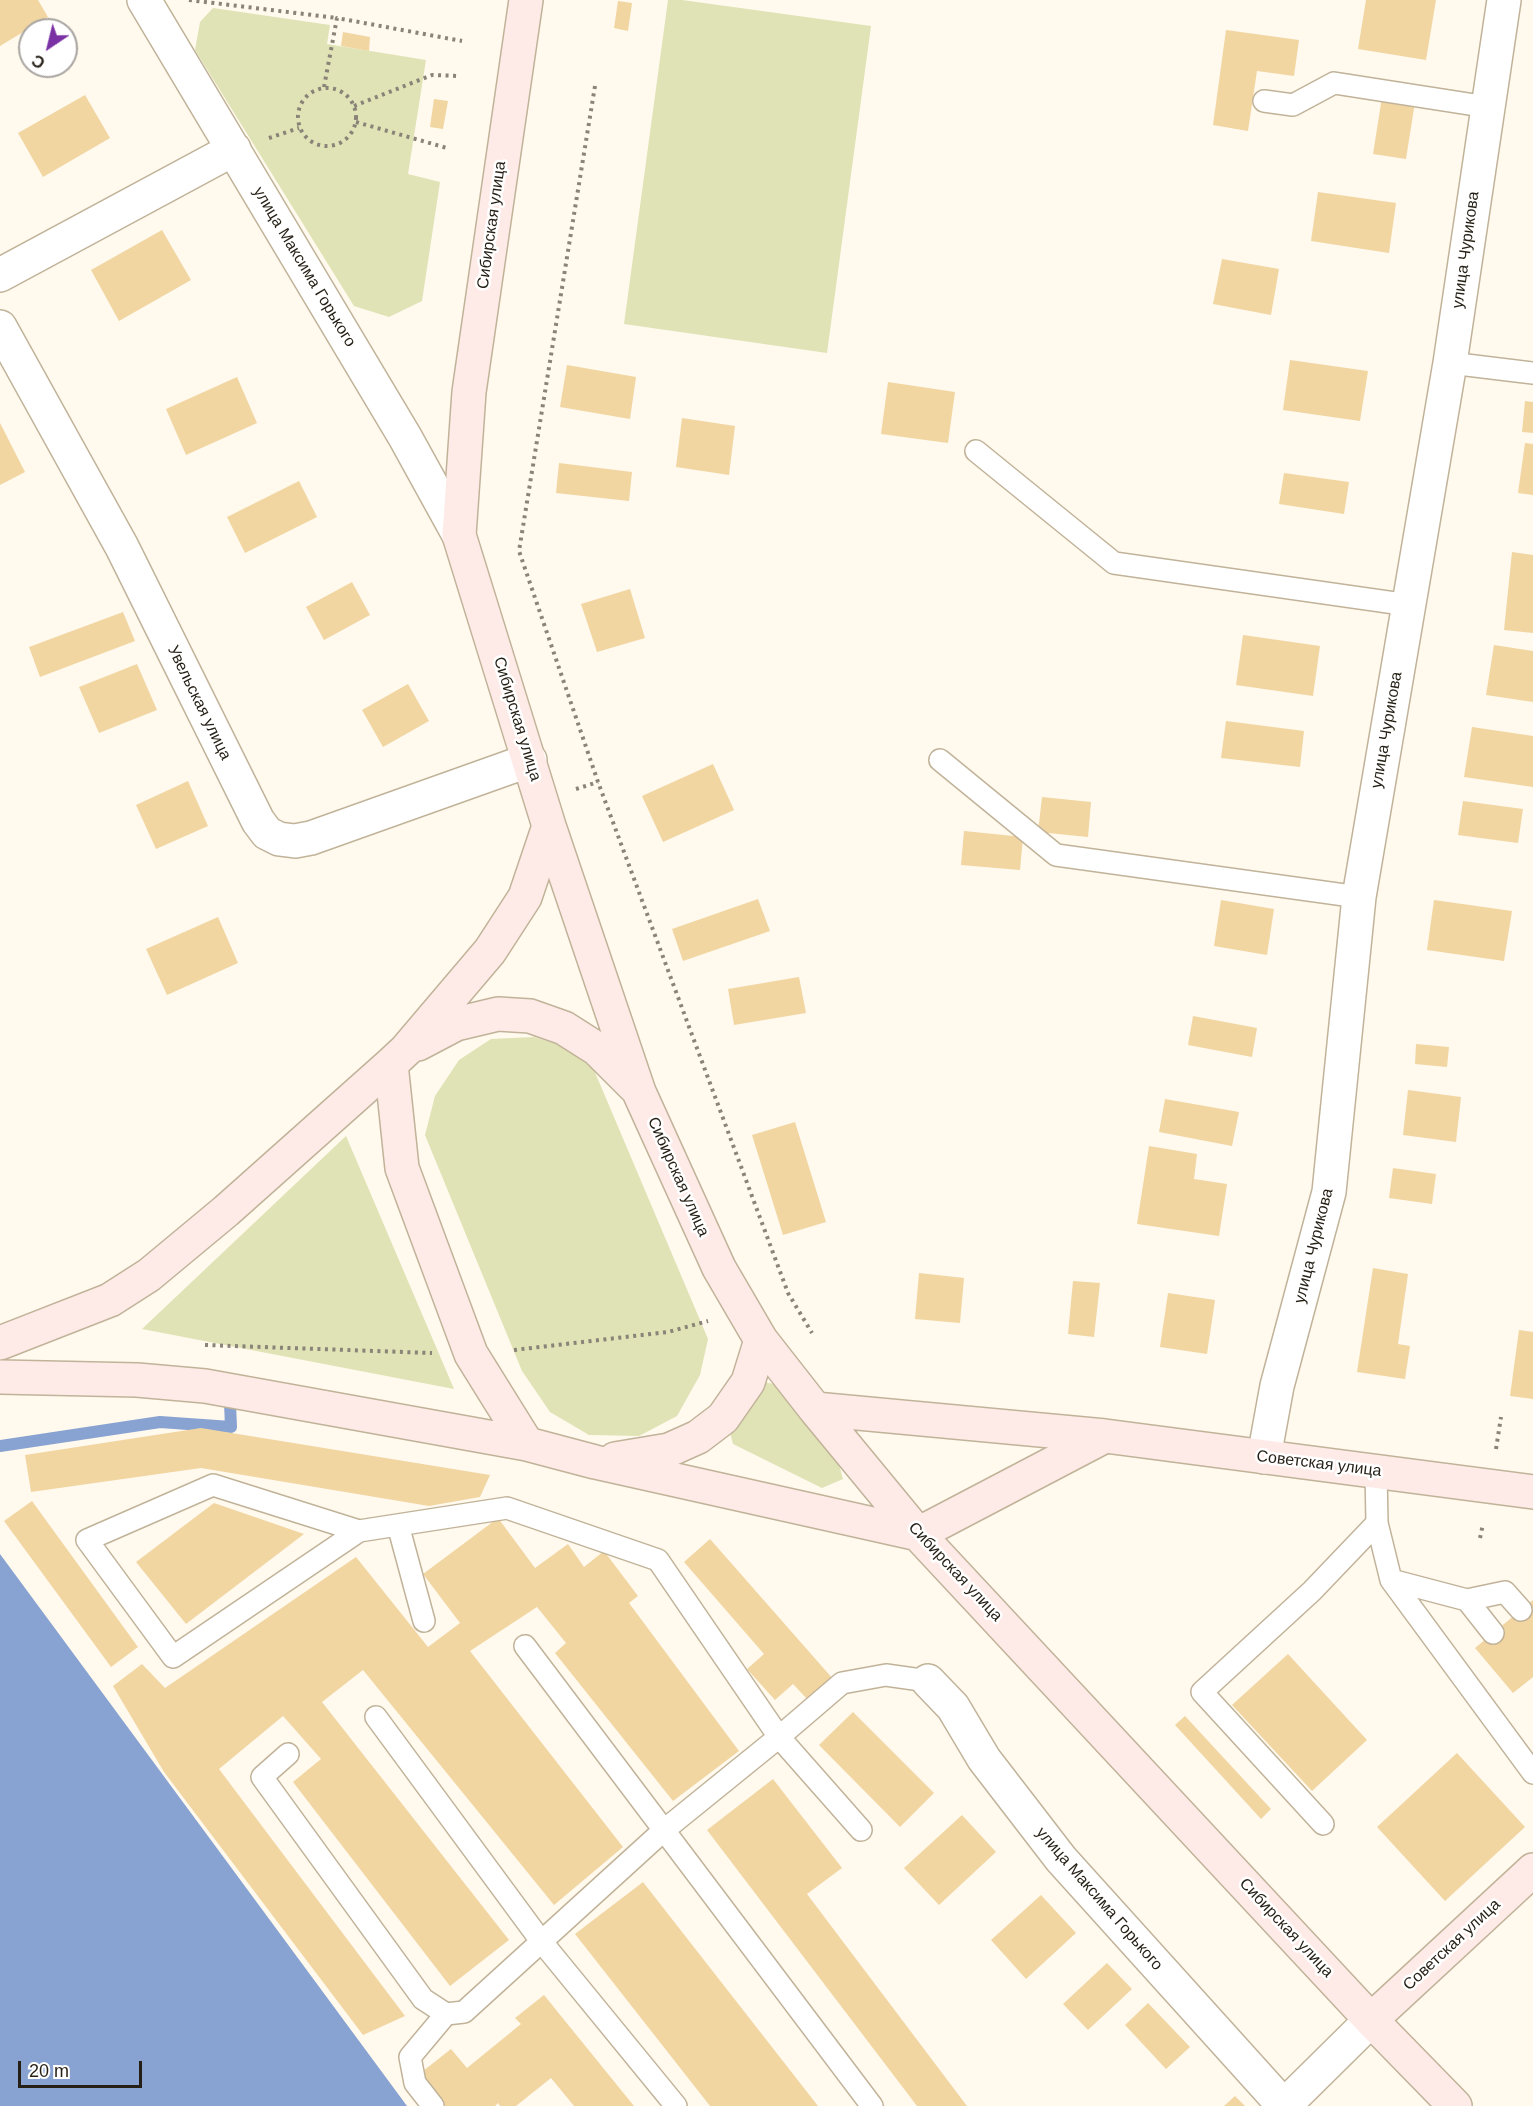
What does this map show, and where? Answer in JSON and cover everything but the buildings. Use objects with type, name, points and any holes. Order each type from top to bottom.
[{"type":"street","name":"улица Максима Горького","points":[[144,0],[405,437],[459,535]]},
{"type":"street","name":"Сибирская улица","points":[[526,0],[469,392],[459,535],[546,813],[639,1092],[719,1268],[761,1340],[815,1409],[918,1534],[1371,2020],[1455,2106]]},
{"type":"street","name":"улица Чурикова","points":[[1264,1457],[1277,1386],[1329,1192],[1359,897],[1450,363],[1504,0]]},
{"type":"street","points":[[0,275],[234,149]]},
{"type":"street","name":"Увельская улица","points":[[0,327],[122,547],[258,821],[267,833],[279,839],[295,841],[311,838],[530,760]]},
{"type":"street","points":[[0,1343],[110,1300],[149,1275],[226,1211],[399,1057],[489,951],[525,897],[546,813]]},
{"type":"street","points":[[399,1057],[456,1024],[498,1014],[530,1016],[564,1028],[597,1049],[639,1092]]},
{"type":"street","points":[[399,1057],[402,1168],[471,1354],[528,1444]]},
{"type":"street","points":[[595,1462],[669,1450],[698,1437],[723,1418],[748,1382],[761,1340]]},
{"type":"street","points":[[0,1377],[136,1380],[205,1386],[528,1444],[595,1462],[918,1534],[1105,1437]]},
{"type":"street","name":"Советская улица","points":[[815,1409],[1105,1437],[1533,1492]]},
{"type":"street","name":"улица Максима Горького","points":[[928,1681],[953,1707],[984,1759],[1061,1859],[1284,2106]]},
{"type":"street","name":"Советская улица","points":[[1371,2020],[1533,1870]]},
{"type":"street","points":[[1284,2106],[1371,2020]]},
{"type":"lane","points":[[1264,101],[1293,105],[1334,83],[1488,107]]},
{"type":"lane","points":[[1450,363],[1533,373]]},
{"type":"lane","points":[[976,452],[1114,563],[1409,605]]},
{"type":"lane","points":[[940,760],[1056,855],[1359,897]]},
{"type":"lane","points":[[1376,1471],[1377,1523],[1391,1580],[1533,1773]]},
{"type":"lane","points":[[358,1531],[213,1485],[87,1540],[173,1657],[358,1531],[507,1508],[658,1560],[779,1737],[861,1830]]},
{"type":"lane","points":[[1323,1824],[1202,1692],[1312,1591],[1377,1523]]},
{"type":"lane","points":[[398,1525],[424,1621]]},
{"type":"lane","points":[[1391,1580],[1467,1600],[1505,1592],[1521,1610]]},
{"type":"lane","points":[[1467,1600],[1493,1633]]},
{"type":"lane","points":[[525,1646],[872,2106]]},
{"type":"lane","points":[[288,1754],[262,1777],[423,1999],[446,2014],[464,2012],[663,1831],[842,1683],[886,1675],[928,1681]]},
{"type":"lane","points":[[376,1717],[541,1941],[675,2106]]},
{"type":"lane","points":[[434,2106],[415,2084],[410,2057],[446,2014]]},
{"type":"path","points":[[186,0],[337,18],[462,41]]},
{"type":"path","points":[[324,87],[337,18]]},
{"type":"path","points":[[354,106],[432,75],[459,76]]},
{"type":"path","points":[[595,86],[519,550],[598,782],[788,1293],[812,1333]]},
{"type":"path","points":[[324,87],[342,92],[349,98],[354,106],[356,122],[347,138],[339,144],[330,146],[321,146],[305,136],[299,128],[298,110],[307,95],[324,87]]},
{"type":"path","points":[[356,122],[447,148]]},
{"type":"path","points":[[546,813],[598,782]]},
{"type":"path","points":[[202,1345],[471,1354],[668,1332],[744,1311]]},
{"type":"green space","points":[[668,0],[871,26],[827,353],[624,324]]},
{"type":"green space","points":[[213,8],[330,25],[327,44],[426,60],[408,174],[440,182],[422,301],[389,317],[354,306],[195,50],[200,22]]},
{"type":"green space","points":[[534,1037],[566,1047],[594,1070],[708,1339],[700,1375],[677,1416],[639,1436],[589,1435],[550,1412],[522,1371],[425,1135],[435,1096],[459,1060],[491,1039]]},
{"type":"green space","points":[[346,1136],[454,1389],[142,1329]]},
{"type":"green space","points":[[764,1382],[778,1385],[838,1461],[843,1479],[822,1488],[733,1444],[728,1425]]},
{"type":"water","points":[[0,1554],[407,2106],[0,2106]]},
{"type":"waterway","points":[[0,1446],[160,1422],[231,1427],[230,1403]]}]
